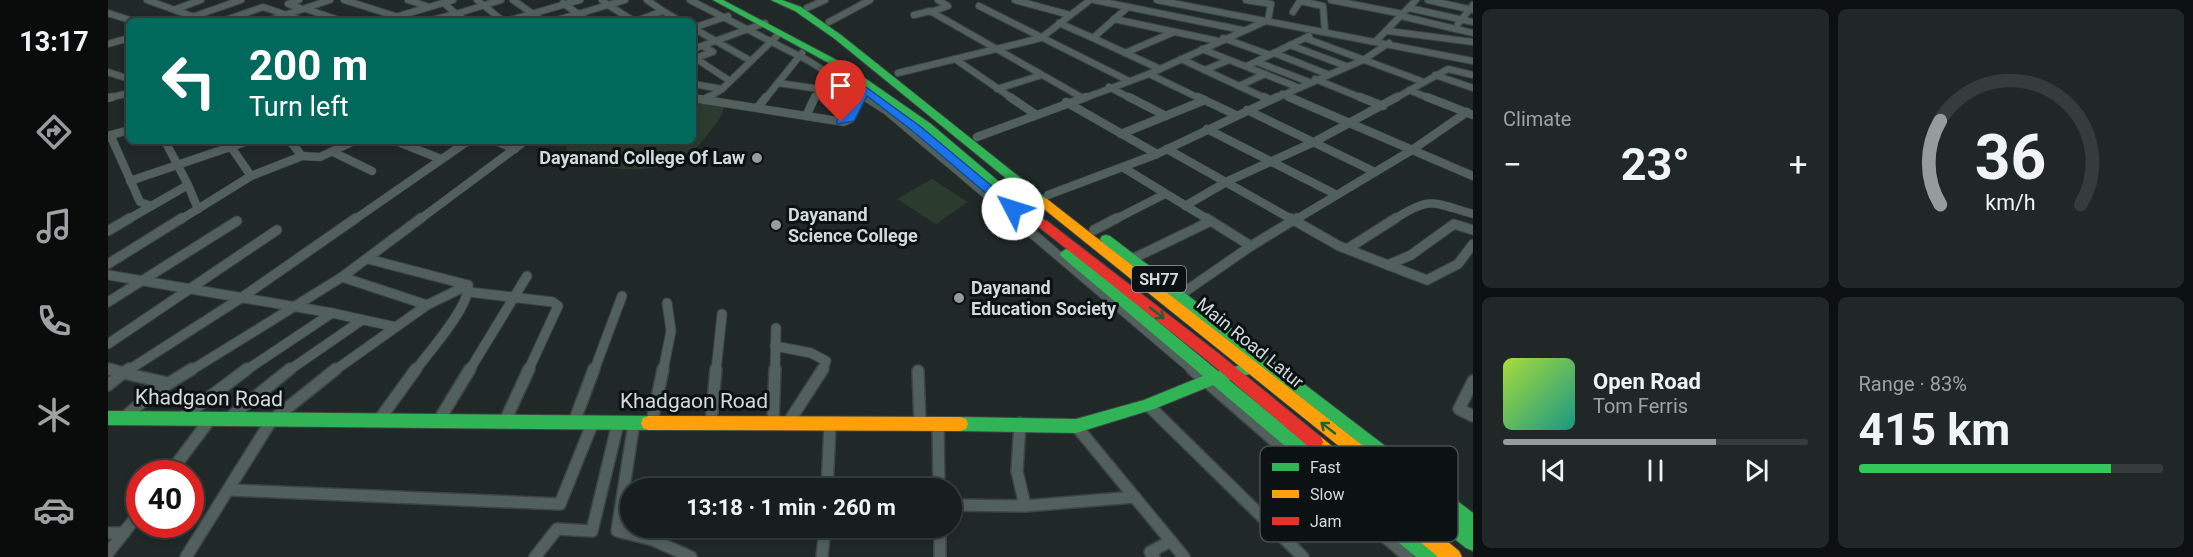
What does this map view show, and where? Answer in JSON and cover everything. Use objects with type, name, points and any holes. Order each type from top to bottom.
[{"type":"street","points":[[147,0],[197,18]]},
{"type":"street","points":[[156,3],[163,0]]},
{"type":"street","points":[[176,9],[201,0]]},
{"type":"street","points":[[201,18],[242,0],[294,18]]},
{"type":"street","points":[[299,0],[288,4],[332,18]]},
{"type":"street","points":[[276,18],[330,0]]},
{"type":"street","points":[[344,0],[394,18],[453,0]]},
{"type":"street","points":[[408,0],[418,1],[429,7]]},
{"type":"street","points":[[477,0],[501,18]]},
{"type":"street","points":[[440,18],[501,0]]},
{"type":"street","points":[[513,0],[539,18]]},
{"type":"street","points":[[559,0],[584,18]]},
{"type":"street","points":[[517,18],[580,0]]},
{"type":"street","points":[[602,0],[630,18]]},
{"type":"street","points":[[564,18],[624,0]]},
{"type":"street","points":[[647,0],[675,18]]},
{"type":"street","points":[[690,0],[757,26],[875,87],[1284,446]]},
{"type":"street","points":[[705,0],[729,16]]},
{"type":"street","points":[[717,0],[774,39],[833,71],[919,136],[1292,446]]},
{"type":"street","name":"Main Road Latur","points":[[775,0],[798,9],[838,37],[1351,446]]},
{"type":"street","name":"Main Road Latur","points":[[789,0],[829,22],[898,73],[1048,195],[1374,446]]},
{"type":"street","points":[[807,8],[825,0]]},
{"type":"street","points":[[938,0],[948,6]]},
{"type":"street","points":[[931,12],[957,0]]},
{"type":"street","points":[[1015,0],[1070,15]]},
{"type":"street","points":[[898,73],[1041,38],[1092,0],[1242,30]]},
{"type":"street","points":[[1151,12],[1157,0],[1473,61]]},
{"type":"street","points":[[1246,0],[1272,2],[1268,20]]},
{"type":"street","points":[[1331,0],[1353,2],[1473,33]]},
{"type":"street","points":[[1376,41],[1416,0]]},
{"type":"street","points":[[1428,0],[1472,7]]},
{"type":"street","points":[[1453,0],[1472,7]]},
{"type":"street","points":[[829,22],[865,1]]},
{"type":"street","points":[[1293,12],[1300,1],[1323,6],[1324,32]]},
{"type":"street","points":[[444,3],[462,18]]},
{"type":"street","points":[[980,6],[1129,81]]},
{"type":"street","points":[[232,18],[263,7]]},
{"type":"street","points":[[1093,38],[1128,7]]},
{"type":"street","points":[[1450,56],[1448,40],[1472,7]]},
{"type":"street","points":[[1408,8],[1473,22]]},
{"type":"street","points":[[418,10],[425,18]]},
{"type":"street","points":[[914,15],[924,10],[931,12],[1081,97]]},
{"type":"street","points":[[643,18],[663,11]]},
{"type":"street","points":[[108,13],[126,19]]},
{"type":"street","points":[[696,27],[729,16]]},
{"type":"street","points":[[1114,19],[1221,40],[1272,54],[1327,74]]},
{"type":"street","points":[[977,137],[1066,102],[1149,74],[1268,20]]},
{"type":"street","points":[[1059,23],[1160,69]]},
{"type":"street","points":[[696,48],[757,26]]},
{"type":"street","points":[[696,30],[752,61]]},
{"type":"street","points":[[1388,31],[1473,42]]},
{"type":"street","points":[[1125,53],[1173,32]]},
{"type":"street","points":[[1247,66],[1305,38],[1324,32]]},
{"type":"street","points":[[108,38],[118,41]]},
{"type":"street","points":[[1305,38],[1421,81]]},
{"type":"street","points":[[108,44],[126,39]]},
{"type":"street","points":[[704,99],[722,89],[774,39]]},
{"type":"street","points":[[1448,40],[1473,47]]},
{"type":"street","points":[[1048,195],[1157,154],[1297,87],[1363,60],[1389,43]]},
{"type":"street","points":[[1290,45],[1346,66]]},
{"type":"street","points":[[696,58],[713,52],[703,46]]},
{"type":"street","points":[[1202,49],[1297,87]]},
{"type":"street","points":[[758,107],[801,54]]},
{"type":"street","points":[[696,59],[730,81]]},
{"type":"street","points":[[954,59],[1035,114]]},
{"type":"street","points":[[1181,59],[1270,100]]},
{"type":"street","points":[[1205,70],[1230,60]]},
{"type":"street","points":[[1257,62],[1383,106]]},
{"type":"street","points":[[1185,207],[1226,182],[1314,142],[1383,106],[1421,81],[1448,69],[1473,75]]},
{"type":"street","points":[[806,116],[820,89],[833,71]]},
{"type":"street","points":[[108,72],[126,78]]},
{"type":"street","points":[[1149,74],[1236,115]]},
{"type":"street","points":[[1239,86],[1265,74]]},
{"type":"street","points":[[998,88],[1042,75]]},
{"type":"street","points":[[1435,75],[1473,88]]},
{"type":"street","points":[[778,83],[863,93],[932,136],[1232,373],[1319,446]]},
{"type":"street","points":[[696,85],[722,89]]},
{"type":"street","points":[[1109,87],[1166,116]]},
{"type":"street","points":[[1409,90],[1470,113]]},
{"type":"street","points":[[696,98],[844,122],[850,118],[863,93]]},
{"type":"street","points":[[108,98],[126,94]]},
{"type":"street","points":[[1282,94],[1473,176]]},
{"type":"street","points":[[1121,134],[1204,100]]},
{"type":"street","points":[[1066,102],[1157,154]]},
{"type":"street","points":[[1247,110],[1375,172]]},
{"type":"street","points":[[1180,295],[1293,219],[1412,150],[1470,113]]},
{"type":"street","points":[[1207,129],[1335,194]]},
{"type":"street","points":[[108,136],[126,131]]},
{"type":"street","points":[[108,136],[112,139],[140,202],[151,206]]},
{"type":"street","points":[[167,144],[198,209]]},
{"type":"street","points":[[130,181],[229,144],[251,176]]},
{"type":"street","points":[[292,144],[302,156]]},
{"type":"street","points":[[108,264],[251,176],[302,156],[313,158],[333,152],[347,144]]},
{"type":"street","points":[[402,144],[441,159]]},
{"type":"street","points":[[108,385],[123,373],[241,298],[464,144]]},
{"type":"street","points":[[503,144],[515,149]]},
{"type":"street","points":[[125,417],[150,394],[368,260],[521,144]]},
{"type":"street","points":[[1167,149],[1347,249],[1427,280],[1458,264],[1473,244]]},
{"type":"street","points":[[333,152],[372,171]]},
{"type":"street","points":[[1124,168],[1251,246]]},
{"type":"street","points":[[108,231],[188,185]]},
{"type":"street","points":[[1094,230],[1165,194]]},
{"type":"street","points":[[1347,249],[1420,203],[1435,204],[1473,214]]},
{"type":"street","points":[[108,302],[237,221]]},
{"type":"street","points":[[1132,259],[1211,221]]},
{"type":"street","points":[[1388,265],[1411,255],[1454,224],[1473,230]]},
{"type":"street","points":[[108,344],[277,230]]},
{"type":"street","points":[[368,260],[437,275],[469,288],[553,302],[558,306],[505,421]]},
{"type":"street","points":[[108,275],[332,313],[396,327]]},
{"type":"street","points":[[439,420],[527,276]]},
{"type":"street","points":[[342,277],[403,295],[427,305]]},
{"type":"street","points":[[186,557],[230,490],[271,421],[326,376],[427,305],[469,288]]},
{"type":"street","points":[[379,420],[469,288]]},
{"type":"street","points":[[574,422],[622,296]]},
{"type":"street","points":[[652,422],[671,331],[666,303]]},
{"type":"street","points":[[182,418],[259,360],[332,313]]},
{"type":"street","points":[[711,423],[722,314]]},
{"type":"street","points":[[229,418],[288,370],[362,320]]},
{"type":"street","points":[[773,422],[776,328]]},
{"type":"street","points":[[775,346],[811,353],[826,361],[824,368],[788,423]]},
{"type":"street","name":"Khadgaon Road","points":[[108,418],[229,418],[271,421],[773,422],[830,425],[1020,423],[1076,426],[1148,405],[1210,380],[1270,364]]},
{"type":"street","points":[[108,369],[168,383]]},
{"type":"street","points":[[918,371],[920,424]]},
{"type":"street","points":[[1473,381],[1459,409],[1473,416]]},
{"type":"street","points":[[1148,405],[1260,515]]},
{"type":"street","points":[[180,460],[211,418]]},
{"type":"street","points":[[230,490],[560,504],[593,422]]},
{"type":"street","points":[[535,557],[556,529],[592,531],[618,423]]},
{"type":"street","points":[[628,478],[634,423]]},
{"type":"street","points":[[1020,423],[1017,471],[1025,507]]},
{"type":"street","points":[[938,424],[939,478]]},
{"type":"street","points":[[828,478],[830,425]]},
{"type":"street","points":[[1076,426],[1184,557]]},
{"type":"street","points":[[962,505],[1025,507],[1135,496]]},
{"type":"street","name":"Main Road Latur","points":[[1458,512],[1473,524]]},
{"type":"street","points":[[108,553],[126,530]]},
{"type":"street","name":"Main Road Latur","points":[[1458,530],[1473,542]]},
{"type":"street","points":[[108,533],[124,533]]},
{"type":"street","points":[[645,538],[691,557]]},
{"type":"street","points":[[822,557],[824,538]]},
{"type":"street","points":[[940,538],[940,557]]},
{"type":"street","points":[[1154,557],[1150,552],[1171,541]]},
{"type":"street","points":[[1288,542],[1303,557]]},
{"type":"street","points":[[1391,542],[1408,557]]},
{"type":"street","points":[[1411,542],[1430,557]]},
{"type":"street","points":[[1434,542],[1452,557]]},
{"type":"green space","points":[[696,102],[724,107],[720,117],[696,147],[681,158],[664,165],[646,169],[628,169],[569,162],[566,144],[696,144]]},
{"type":"green space","points":[[932,179],[968,202],[936,224],[897,199]]},
{"type":"traffic: fast","points":[[717,0],[843,67],[927,126],[1043,224]]},
{"type":"traffic: fast","points":[[775,0],[798,9],[838,37],[1043,202]]},
{"type":"traffic: fast","points":[[1106,239],[1373,446]]},
{"type":"traffic: fast","points":[[1066,253],[1297,446]]},
{"type":"traffic: fast","points":[[960,424],[1076,426],[1148,405],[1214,378],[1263,365]]},
{"type":"traffic: fast","points":[[108,418],[649,423]]},
{"type":"traffic: fast","points":[[1458,512],[1473,524]]},
{"type":"traffic: fast","points":[[1458,530],[1473,542]]},
{"type":"traffic: fast","points":[[1412,542],[1430,557]]},
{"type":"traffic: slow","points":[[1043,202],[1351,446]]},
{"type":"traffic: slow","points":[[649,423],[960,424]]},
{"type":"traffic: slow","points":[[1315,442],[1320,446]]},
{"type":"traffic: slow","points":[[1434,542],[1452,557]]},
{"type":"traffic: jam","points":[[1043,224],[1213,357],[1315,442]]},
{"type":"place","name":"Dayanand College Of Law","points":[[757,158]]},
{"type":"place","name":"Dayanand Science College","points":[[776,225]]},
{"type":"place","name":"Dayanand Education Society","points":[[959,298]]},
{"type":"route","points":[[841,122],[850,118],[866,90],[918,129],[1013,209]]}]
